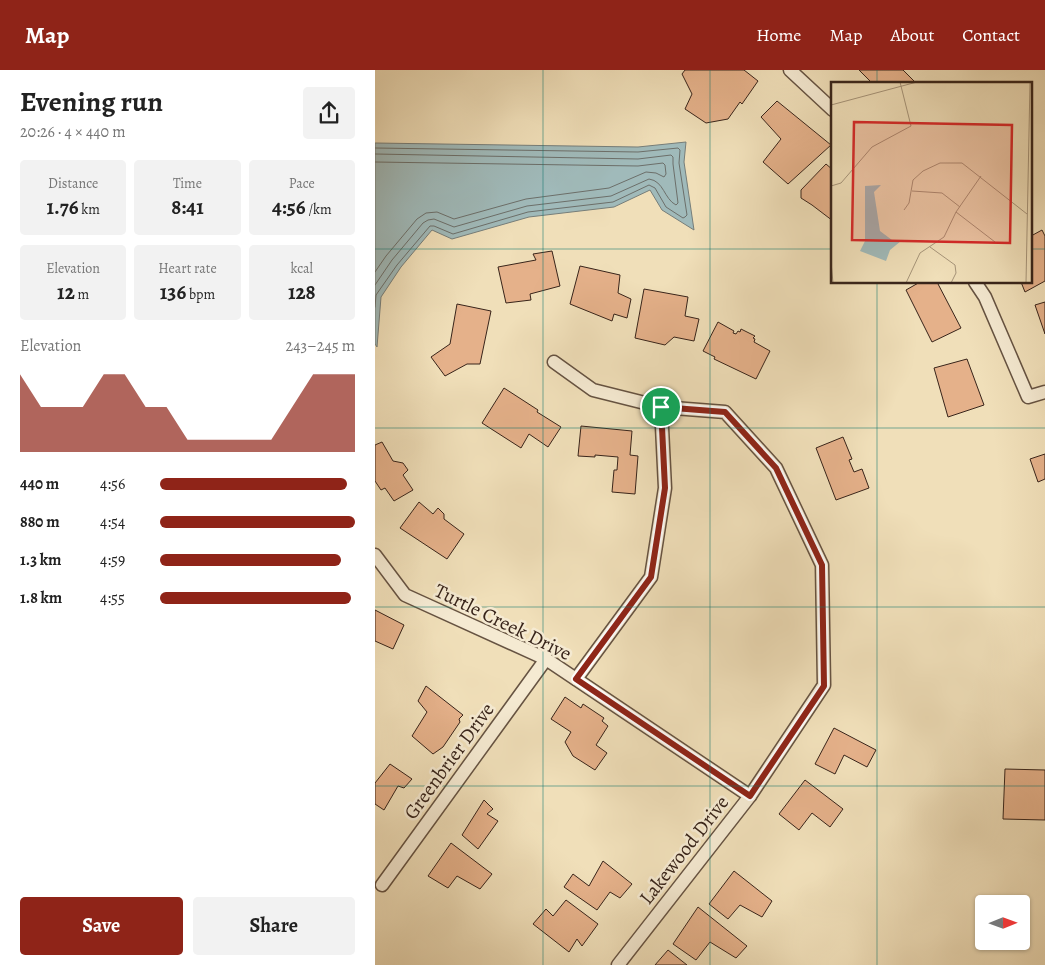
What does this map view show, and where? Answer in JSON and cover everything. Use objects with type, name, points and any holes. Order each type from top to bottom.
[{"type":"street","points":[[789,70],[831,108]]},
{"type":"street","points":[[976,284],[985,297],[1029,397],[1045,392]]},
{"type":"street","name":"Lakewood Drive","points":[[554,362],[593,390],[661,407],[725,412],[776,468],[822,565],[824,686],[750,796],[618,965]]},
{"type":"street","points":[[576,679],[651,577],[665,488],[661,407]]},
{"type":"street","name":"Turtle Creek Drive","points":[[375,555],[405,595],[546,659],[750,796]]},
{"type":"street","name":"Greenbrier Drive","points":[[382,885],[546,659]]},
{"type":"water","points":[[686,142],[684,162],[694,230],[662,210],[650,190],[614,207],[529,217],[452,239],[432,230],[401,267],[381,297],[377,347],[375,344],[375,143],[638,147]]},
{"type":"building","points":[[685,70],[744,70],[758,81],[742,104],[740,102],[728,119],[706,123],[685,109],[692,94],[682,74]]},
{"type":"building","points":[[859,70],[903,70],[915,82],[871,82]]},
{"type":"building","points":[[777,101],[831,145],[788,184],[763,162],[781,139],[761,117]]},
{"type":"building","points":[[826,164],[831,168],[831,219],[801,198],[801,190]]},
{"type":"building","points":[[1042,230],[1045,236],[1045,281],[1025,292],[1022,284],[1033,284],[1033,235]]},
{"type":"building","points":[[552,251],[560,286],[530,294],[531,300],[506,303],[498,267],[536,260],[533,254]]},
{"type":"building","points":[[580,266],[620,275],[618,293],[631,299],[627,318],[614,314],[612,321],[570,304]]},
{"type":"building","points":[[916,284],[938,284],[961,328],[932,342],[906,290]]},
{"type":"building","points":[[644,289],[688,297],[685,316],[699,319],[694,341],[674,337],[665,345],[635,338]]},
{"type":"building","points":[[1045,302],[1045,334],[1035,305]]},
{"type":"building","points":[[457,304],[491,311],[480,364],[467,364],[445,376],[431,357],[450,344]]},
{"type":"building","points":[[718,322],[734,331],[733,333],[740,332],[741,329],[755,336],[753,338],[755,339],[754,342],[770,351],[756,379],[714,359],[715,357],[703,351]]},
{"type":"building","points":[[967,359],[984,405],[948,417],[934,368]]},
{"type":"building","points":[[504,388],[561,427],[548,447],[529,434],[521,448],[482,423]]},
{"type":"building","points":[[581,426],[632,431],[630,455],[638,456],[635,494],[612,492],[614,470],[617,470],[618,457],[578,456]]},
{"type":"building","points":[[843,437],[852,459],[849,460],[854,472],[862,469],[869,488],[836,500],[816,448]]},
{"type":"building","points":[[382,442],[393,461],[403,463],[408,470],[403,475],[413,490],[394,501],[385,488],[381,490],[375,481],[375,445]]},
{"type":"building","points":[[1045,454],[1045,479],[1038,482],[1030,459]]},
{"type":"building","points":[[419,502],[433,514],[438,508],[444,514],[444,519],[464,534],[447,559],[400,528]]},
{"type":"building","points":[[375,610],[404,625],[393,649],[375,641]]},
{"type":"building","points":[[426,686],[463,715],[443,747],[433,754],[412,736],[427,712],[418,701]]},
{"type":"building","points":[[565,697],[581,708],[583,704],[604,718],[602,721],[608,726],[596,745],[607,753],[595,770],[573,756],[565,742],[571,732],[551,719]]},
{"type":"building","points":[[834,728],[876,750],[867,767],[844,755],[835,774],[815,764]]},
{"type":"building","points":[[390,764],[412,779],[404,788],[398,786],[384,810],[375,804],[375,783]]},
{"type":"building","points":[[1005,769],[1045,770],[1045,820],[1003,819]]},
{"type":"building","points":[[805,780],[843,809],[830,827],[812,813],[799,830],[779,814]]},
{"type":"building","points":[[484,800],[493,809],[487,814],[498,821],[478,849],[462,835]]},
{"type":"building","points":[[451,843],[492,874],[480,889],[457,876],[448,888],[428,876]]},
{"type":"building","points":[[603,861],[632,884],[620,898],[610,892],[597,910],[564,887],[573,874],[589,886]]},
{"type":"building","points":[[734,871],[772,901],[762,917],[740,905],[728,919],[709,904]]},
{"type":"building","points":[[566,900],[598,924],[582,946],[577,939],[569,952],[533,924],[546,909],[553,916]]},
{"type":"building","points":[[698,907],[747,946],[736,958],[710,942],[696,960],[673,944]]},
{"type":"building","points":[[668,950],[687,965],[655,965]]},
{"type":"route","points":[[661,407],[725,412],[776,468],[822,565],[824,686],[750,796],[576,679],[651,577],[665,488],[661,407]]}]
